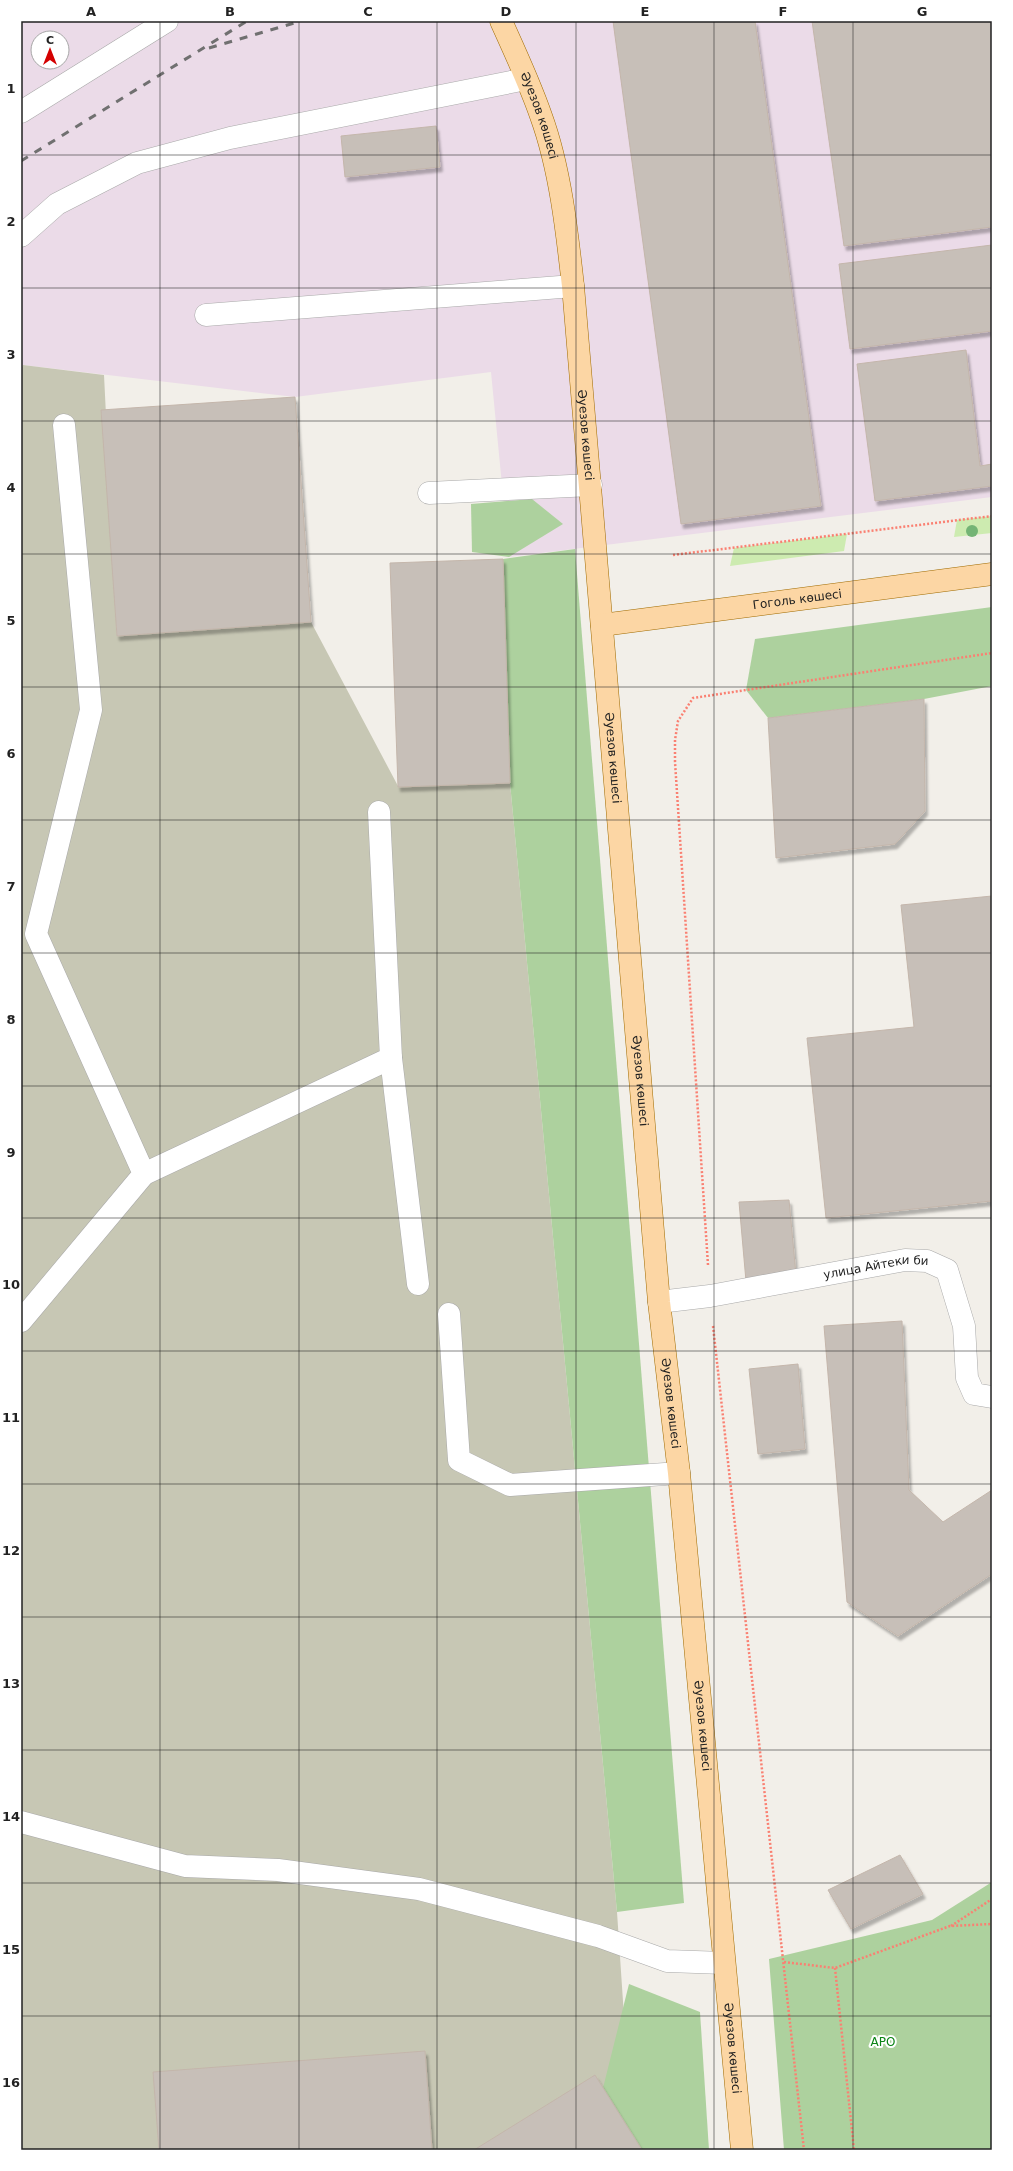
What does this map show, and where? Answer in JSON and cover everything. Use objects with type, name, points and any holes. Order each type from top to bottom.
[{"type":"main road","name":"Әуезов көшесі","points":[[501,21],[542,116],[555,168],[569,245],[574,286],[659,1302],[679,1473],[742,2150]]},
{"type":"main road","name":"Гоголь көшесі","points":[[602,626],[992,574]]},
{"type":"lane","points":[[21,112],[167,21]]},
{"type":"lane","points":[[21,236],[57,204],[137,163],[230,138],[526,79]]},
{"type":"lane","points":[[206,315],[574,286]]},
{"type":"lane","points":[[64,426],[91,710],[36,934],[144,1174]]},
{"type":"lane","points":[[429,492],[591,485]]},
{"type":"lane","points":[[379,812],[391,1058],[418,1284]]},
{"type":"lane","points":[[21,1321],[144,1174],[391,1058]]},
{"type":"lane","name":"улица Айтеки би","points":[[659,1302],[710,1296],[905,1260],[927,1262],[947,1270],[964,1326],[967,1378],[974,1394],[992,1397]]},
{"type":"lane","points":[[449,1314],[459,1460],[510,1485],[679,1473]]},
{"type":"lane","points":[[21,1822],[185,1866],[278,1870],[418,1889],[598,1936],[667,1961],[724,1963]]},
{"type":"path","points":[[673,555],[992,516]]},
{"type":"path","points":[[804,2150],[710,1296],[675,762],[675,740],[678,721],[692,698],[992,653]]},
{"type":"path","points":[[784,1962],[835,1968],[950,1926],[992,1898]]},
{"type":"path","points":[[950,1926],[992,1924]]},
{"type":"path","points":[[835,1968],[854,2150]]},
{"type":"shaded area","points":[[21,21],[992,21],[992,497],[509,557],[491,372],[295,397],[23,365],[21,369]]},
{"type":"shaded area","points":[[23,365],[104,375],[117,636],[311,622],[398,786],[510,783],[617,1912],[633,2150],[21,2150],[21,369]]},
{"type":"green space","points":[[532,499],[563,524],[509,557],[472,552],[471,504]]},
{"type":"green space","points":[[992,516],[992,533],[954,537],[957,520]]},
{"type":"green space","points":[[847,534],[844,551],[730,566],[734,548]]},
{"type":"green space","points":[[575,549],[684,1903],[617,1912],[510,783],[503,559]]},
{"type":"green space","points":[[992,607],[992,686],[924,699],[768,718],[746,690],[755,639]]},
{"type":"green space","name":"АРО","points":[[992,1882],[992,2150],[784,2150],[769,1959],[932,1920]]},
{"type":"green space","points":[[629,1984],[700,2012],[709,2150],[642,2150],[603,2088]]},
{"type":"building","points":[[613,21],[755,21],[821,506],[681,524]]},
{"type":"building","points":[[812,21],[992,21],[992,227],[844,246]]},
{"type":"building","points":[[436,126],[440,167],[345,177],[341,136]]},
{"type":"building","points":[[992,245],[992,331],[850,349],[839,264]]},
{"type":"building","points":[[966,350],[980,466],[992,464],[992,486],[875,501],[857,364]]},
{"type":"building","points":[[295,397],[311,622],[117,636],[101,410]]},
{"type":"building","points":[[503,559],[510,783],[398,787],[390,563]]},
{"type":"building","points":[[924,699],[925,811],[895,844],[776,858],[768,718]]},
{"type":"building","points":[[992,896],[992,1201],[826,1218],[807,1038],[914,1027],[901,905]]},
{"type":"building","points":[[789,1200],[796,1275],[746,1281],[739,1202]]},
{"type":"building","points":[[902,1321],[909,1490],[943,1522],[992,1490],[992,1574],[898,1636],[847,1602],[824,1326]]},
{"type":"building","points":[[798,1364],[805,1449],[758,1454],[749,1369]]},
{"type":"building","points":[[900,1855],[923,1894],[851,1929],[828,1890]]},
{"type":"building","points":[[425,2051],[432,2150],[159,2150],[153,2072]]},
{"type":"building","points":[[595,2075],[642,2150],[474,2150]]},
{"type":"railway","points":[[21,161],[247,21]]},
{"type":"railway","points":[[209,48],[301,21]]}]
